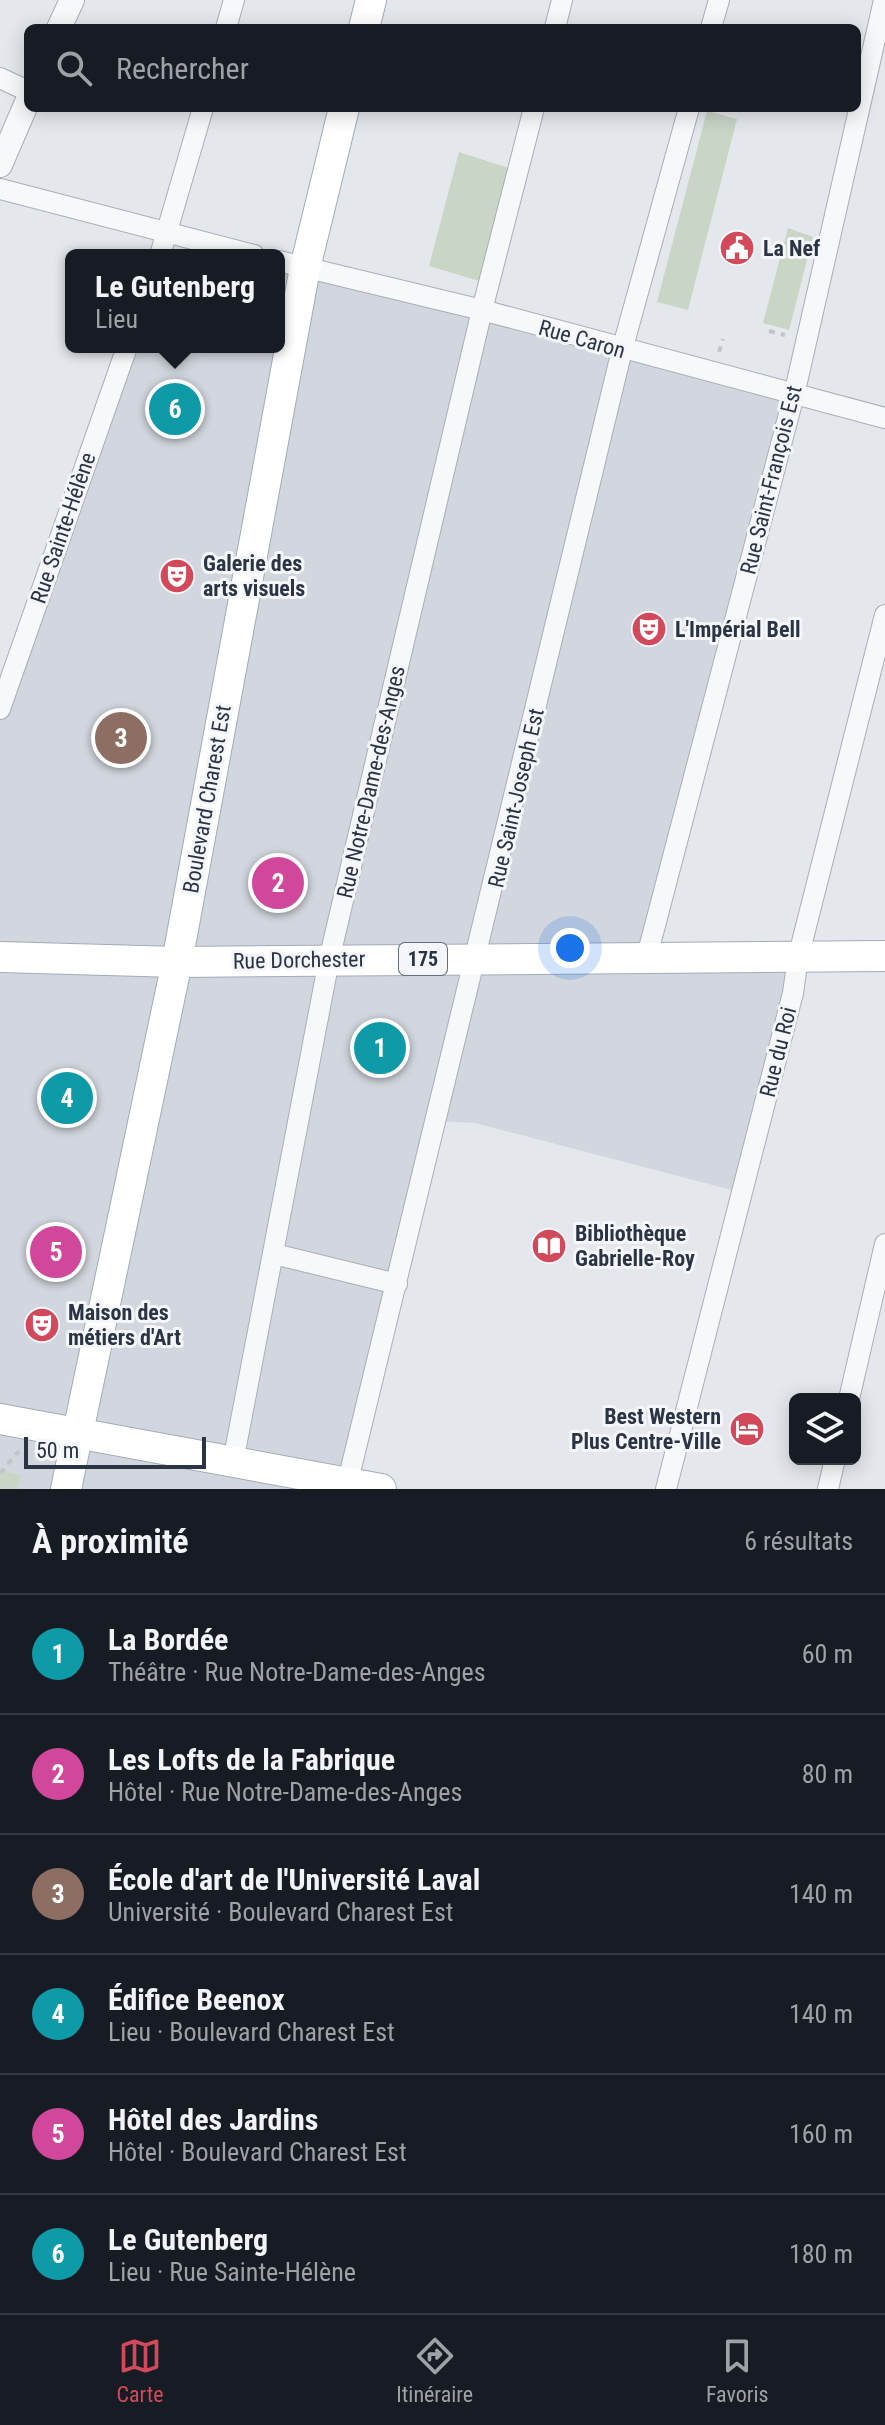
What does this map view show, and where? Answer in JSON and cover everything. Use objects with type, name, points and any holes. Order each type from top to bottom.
[{"type":"main road","points":[[365,24],[371,0]]},
{"type":"main road","name":"Boulevard Charest Est","points":[[285,306],[292,264],[343,112]]},
{"type":"main road","name":"Boulevard Charest Est","points":[[66,1489],[177,962],[277,353]]},
{"type":"main road","name":"Rue Dorchester","points":[[0,957],[177,962],[885,956]]},
{"type":"main road","points":[[0,1419],[347,1486],[381,1489]]},
{"type":"street","points":[[61,24],[72,0]]},
{"type":"street","points":[[227,24],[234,0]]},
{"type":"street","points":[[556,24],[562,0]]},
{"type":"street","points":[[712,24],[719,0]]},
{"type":"street","name":"Rue Saint-François Est","points":[[861,101],[884,0]]},
{"type":"street","points":[[0,78],[24,89]]},
{"type":"street","points":[[0,165],[24,109]]},
{"type":"street","points":[[162,249],[202,112]]},
{"type":"street","name":"Rue Notre-Dame-des-Anges","points":[[233,1462],[329,960],[482,310],[533,112]]},
{"type":"street","name":"Rue Saint-Joseph Est","points":[[347,1486],[622,350],[688,112]]},
{"type":"street","name":"Rue Saint-François Est","points":[[647,956],[794,395],[858,112]]},
{"type":"street","points":[[0,189],[231,249]]},
{"type":"street","name":"Rue Caron","points":[[292,264],[482,310],[885,418]]},
{"type":"street","name":"Rue Sainte-Hélène","points":[[0,709],[125,353]]},
{"type":"street","name":"Rue du Roi","points":[[666,1489],[785,1024],[798,958],[885,615]]},
{"type":"street","points":[[850,1393],[885,1244]]},
{"type":"street","points":[[274,1254],[397,1284]]},
{"type":"street","points":[[828,1489],[834,1465]]},
{"type":"path","points":[[769,331],[788,336]]},
{"type":"path","points":[[719,352],[723,339]]},
{"type":"shaded area","points":[[285,263],[794,395],[648,956],[798,958],[743,1193],[475,1123],[437,1121],[346,1489],[0,1489],[0,709],[125,353],[285,353]]},
{"type":"green space","points":[[707,112],[737,119],[688,310],[657,302]]},
{"type":"green space","points":[[459,152],[518,171],[489,284],[429,266]]},
{"type":"green space","points":[[788,228],[813,237],[789,330],[763,323]]},
{"type":"green space","points":[[0,1470],[21,1475],[17,1489],[0,1489]]},
{"type":"place","name":"La Nef","points":[[737,248]]},
{"type":"place","name":"Le Gutenberg","points":[[175,409]]},
{"type":"place","name":"Galerie des arts visuels","points":[[177,576]]},
{"type":"place","name":"L'Impérial Bell","points":[[649,629]]},
{"type":"place","name":"École d'art de l'Université Laval","points":[[121,738]]},
{"type":"place","name":"Les Lofts de la Fabrique","points":[[278,883]]},
{"type":"place","name":"La Bordée","points":[[380,1048]]},
{"type":"place","name":"Édifice Beenox","points":[[67,1098]]},
{"type":"place","name":"Bibliothèque Gabrielle-Roy","points":[[549,1246]]},
{"type":"place","name":"Hôtel des Jardins","points":[[56,1252]]},
{"type":"place","name":"Maison des métiers d'Art","points":[[42,1325]]},
{"type":"place","name":"Best Western Plus Centre-Ville","points":[[747,1429]]}]
